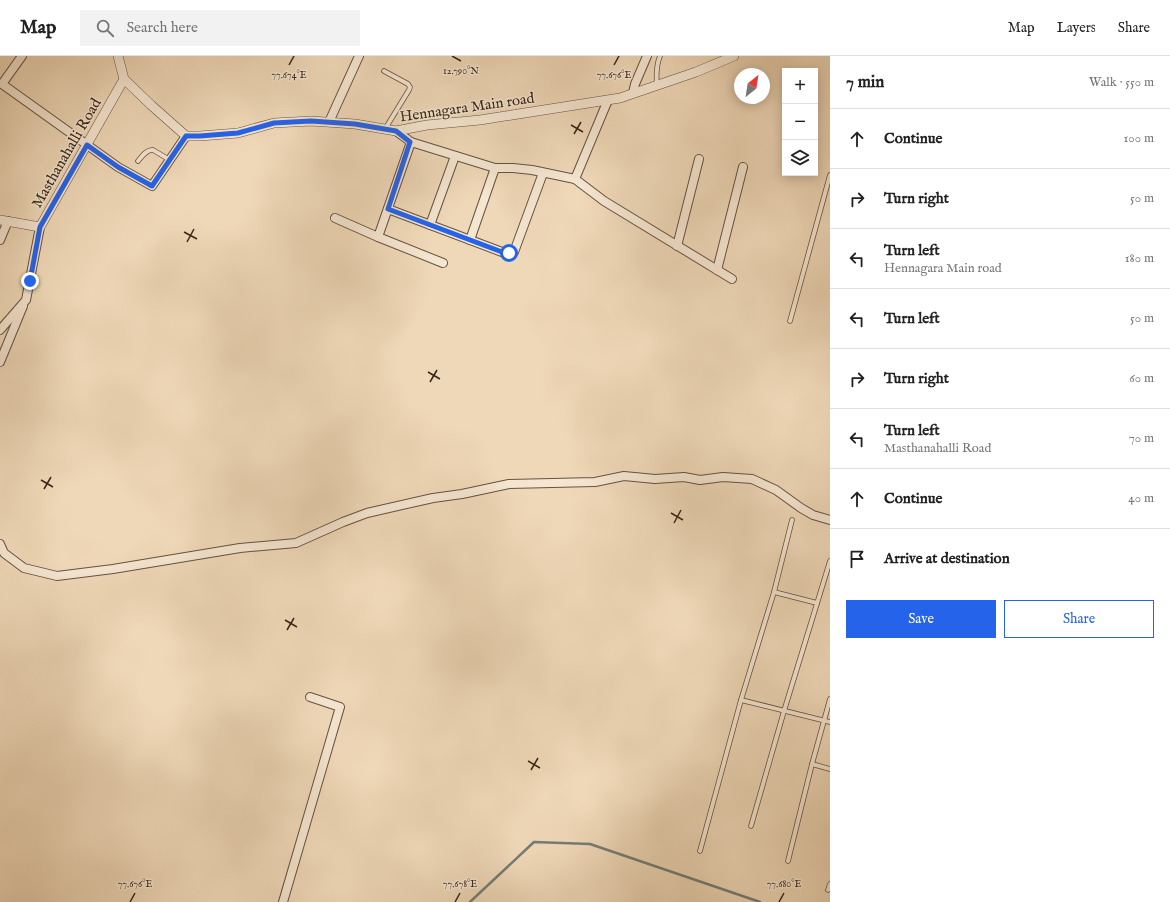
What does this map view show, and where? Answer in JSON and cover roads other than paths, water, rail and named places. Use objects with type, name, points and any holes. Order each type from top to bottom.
[{"type":"street","points":[[22,56],[2,84],[118,167],[152,186],[186,136],[124,79],[118,56]]},
{"type":"street","points":[[329,122],[359,56]]},
{"type":"street","points":[[633,93],[646,56]]},
{"type":"street","name":"Hennagara Main road","points":[[186,136],[238,133],[274,123],[311,121],[329,122],[355,124],[396,131],[427,125],[480,120],[620,98],[696,72],[734,56]]},
{"type":"street","name":"Masthanahalli Road","points":[[4,220],[40,227],[124,79]]},
{"type":"street","points":[[575,179],[608,100]]},
{"type":"street","points":[[396,131],[410,142],[495,168],[532,170],[575,179],[604,201],[732,280]]},
{"type":"street","points":[[378,237],[410,142]]},
{"type":"street","points":[[430,225],[455,156]]},
{"type":"street","points":[[677,246],[699,159]]},
{"type":"street","points":[[717,270],[743,167]]},
{"type":"street","points":[[470,240],[495,168]]},
{"type":"street","points":[[388,209],[502,252],[514,252],[542,173]]},
{"type":"street","points":[[335,218],[443,263]]},
{"type":"street","points":[[0,240],[4,220]]},
{"type":"street","points":[[0,362],[26,300],[40,227]]},
{"type":"street","points":[[0,330],[26,300]]},
{"type":"street","points":[[0,544],[4,553],[24,568],[57,576],[113,569],[240,548],[296,543],[342,522],[367,513],[433,498],[462,494],[509,484],[595,482],[624,476],[656,479],[684,477],[700,480],[723,477],[752,479],[776,490],[813,515],[830,520]]},
{"type":"street","points":[[283,902],[340,707],[310,697]]},
{"type":"lane","points":[[657,85],[656,66],[660,56]]},
{"type":"lane","points":[[384,71],[408,84],[410,87],[385,129]]},
{"type":"lane","points":[[138,161],[150,149],[170,160]]},
{"type":"lane","points":[[790,321],[830,175]]},
{"type":"lane","points":[[700,851],[741,700],[774,592],[792,520]]},
{"type":"lane","points":[[751,826],[784,711],[830,561]]},
{"type":"lane","points":[[774,592],[817,604]]},
{"type":"lane","points":[[741,700],[830,722]]},
{"type":"lane","points":[[788,860],[830,700]]},
{"type":"lane","points":[[812,764],[830,769]]},
{"type":"lane","points":[[828,890],[830,884]]},
{"type":"waterway","points":[[470,902],[534,842],[590,844],[760,902]]}]
